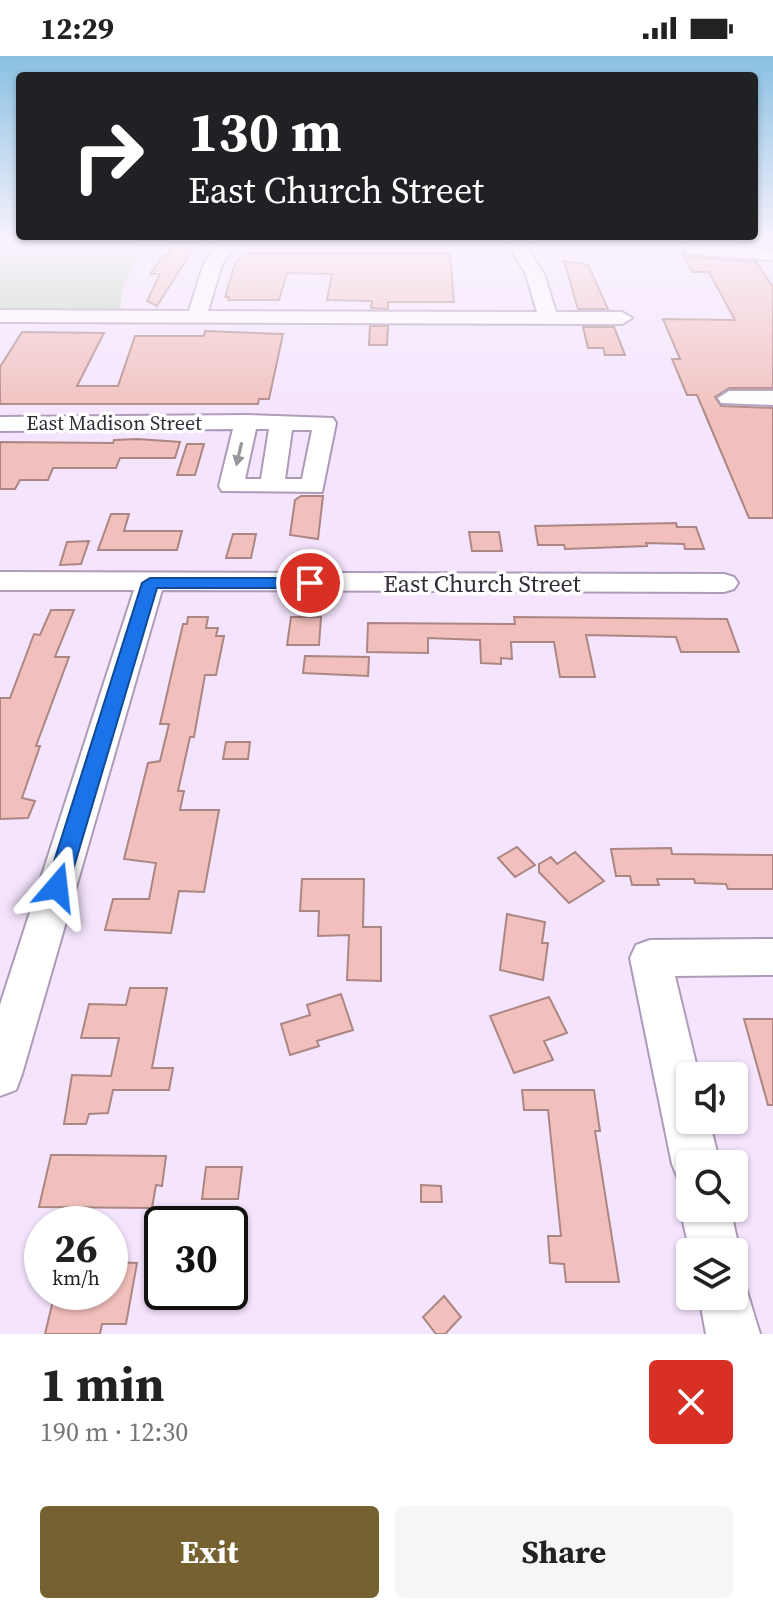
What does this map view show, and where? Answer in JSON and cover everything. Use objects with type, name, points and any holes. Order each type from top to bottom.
[{"type":"street","points":[[77,301],[86,305],[83,317]]},
{"type":"street","points":[[197,317],[202,301]]},
{"type":"street","points":[[543,301],[548,318]]},
{"type":"street","points":[[0,316],[622,318]]},
{"type":"street","points":[[729,398],[773,398]]},
{"type":"street","points":[[237,422],[231,486],[272,486],[282,422]]},
{"type":"street","name":"East Madison Street","points":[[0,424],[325,423],[313,487],[272,486]]},
{"type":"street","name":"East Church Street","points":[[0,581],[724,583]]},
{"type":"street","points":[[0,1074],[150,583]]},
{"type":"street","points":[[693,1150],[650,958],[773,957]]},
{"type":"street","points":[[728,1310],[733,1334]]},
{"type":"green space","points":[[0,301],[121,301],[120,313],[0,313]]},
{"type":"building","points":[[356,301],[454,302],[388,302],[388,309],[371,308],[372,301]]},
{"type":"building","points":[[576,301],[604,301],[608,309],[578,309]]},
{"type":"building","points":[[725,301],[773,301],[773,388],[729,388],[715,397],[721,406],[773,408],[773,518],[749,518],[697,395],[687,395],[672,359],[680,359],[663,319],[735,320]]},
{"type":"building","points":[[370,326],[388,326],[387,345],[369,345]]},
{"type":"building","points":[[583,327],[614,327],[625,355],[605,355],[603,348],[588,348]]},
{"type":"building","points":[[205,331],[283,334],[269,399],[259,399],[258,404],[0,404],[0,367],[22,332],[104,333],[77,386],[118,386],[135,336],[204,336]]},
{"type":"building","points":[[114,440],[180,442],[175,458],[120,458],[116,468],[53,468],[48,480],[20,480],[15,489],[0,489],[0,442],[113,443]]},
{"type":"building","points":[[187,444],[204,444],[195,475],[177,475]]},
{"type":"building","points":[[301,496],[323,496],[318,539],[290,535],[295,500]]},
{"type":"building","points":[[111,514],[129,514],[124,531],[182,531],[177,550],[98,550]]},
{"type":"building","points":[[676,523],[677,527],[696,527],[704,549],[685,549],[684,544],[646,543],[647,546],[565,549],[564,545],[538,545],[535,526]]},
{"type":"building","points":[[469,532],[499,532],[502,551],[472,551]]},
{"type":"building","points":[[233,534],[256,534],[251,558],[226,558]]},
{"type":"building","points":[[89,541],[81,564],[60,565],[67,542]]},
{"type":"building","points":[[51,610],[74,610],[55,657],[69,657],[36,746],[40,746],[22,798],[35,801],[28,818],[0,819],[0,698],[10,698],[34,634],[40,635]]},
{"type":"building","points":[[188,617],[208,617],[206,628],[218,628],[216,636],[224,636],[216,675],[205,675],[194,737],[190,737],[178,791],[184,791],[180,810],[219,810],[204,892],[179,891],[171,933],[105,930],[113,899],[149,899],[156,863],[124,859],[148,763],[160,761],[169,724],[160,724],[183,624],[187,624]]},
{"type":"building","points":[[291,617],[321,617],[319,645],[287,645]]},
{"type":"building","points":[[514,617],[727,619],[739,652],[681,652],[676,637],[586,635],[595,677],[560,677],[554,642],[511,642],[512,659],[501,658],[501,664],[481,663],[480,640],[428,638],[428,653],[367,652],[368,623],[515,624]]},
{"type":"building","points":[[305,656],[369,657],[368,676],[303,673]]},
{"type":"building","points":[[226,742],[250,742],[248,759],[223,759]]},
{"type":"building","points":[[517,847],[535,865],[515,877],[498,858]]},
{"type":"building","points":[[671,848],[672,854],[773,855],[773,889],[728,889],[726,884],[695,883],[694,879],[657,879],[659,885],[632,885],[630,876],[616,876],[611,849]]},
{"type":"building","points":[[575,852],[604,881],[569,903],[539,872],[539,864],[551,857],[557,864]]},
{"type":"building","points":[[302,879],[364,879],[363,927],[381,927],[381,981],[347,980],[349,935],[318,936],[319,911],[300,911]]},
{"type":"building","points":[[507,914],[545,922],[542,943],[548,943],[543,980],[500,970]]},
{"type":"building","points":[[130,988],[167,988],[152,1068],[173,1068],[169,1090],[113,1090],[108,1113],[89,1114],[86,1124],[64,1124],[72,1075],[111,1076],[119,1038],[81,1038],[89,1004],[126,1005]]},
{"type":"building","points":[[341,994],[353,1030],[317,1041],[319,1046],[290,1055],[281,1024],[310,1015],[307,1005]]},
{"type":"building","points":[[549,997],[567,1033],[544,1041],[553,1060],[514,1073],[490,1016]]},
{"type":"building","points":[[744,1019],[773,1019],[773,1105],[768,1105]]},
{"type":"building","points":[[522,1090],[594,1090],[600,1131],[595,1131],[619,1282],[566,1282],[564,1264],[550,1263],[548,1236],[561,1236],[548,1110],[524,1110]]},
{"type":"building","points":[[51,1155],[166,1156],[162,1186],[156,1185],[152,1206],[39,1206]]},
{"type":"building","points":[[206,1167],[242,1167],[238,1199],[202,1199]]},
{"type":"building","points":[[421,1185],[441,1186],[442,1202],[421,1202]]},
{"type":"building","points":[[128,1263],[137,1263],[126,1324],[102,1324],[100,1334],[45,1334],[51,1310],[128,1310]]},
{"type":"building","points":[[444,1296],[461,1317],[445,1334],[436,1334],[423,1317]]},
{"type":"route","points":[[57,887],[150,583],[310,583]]}]
